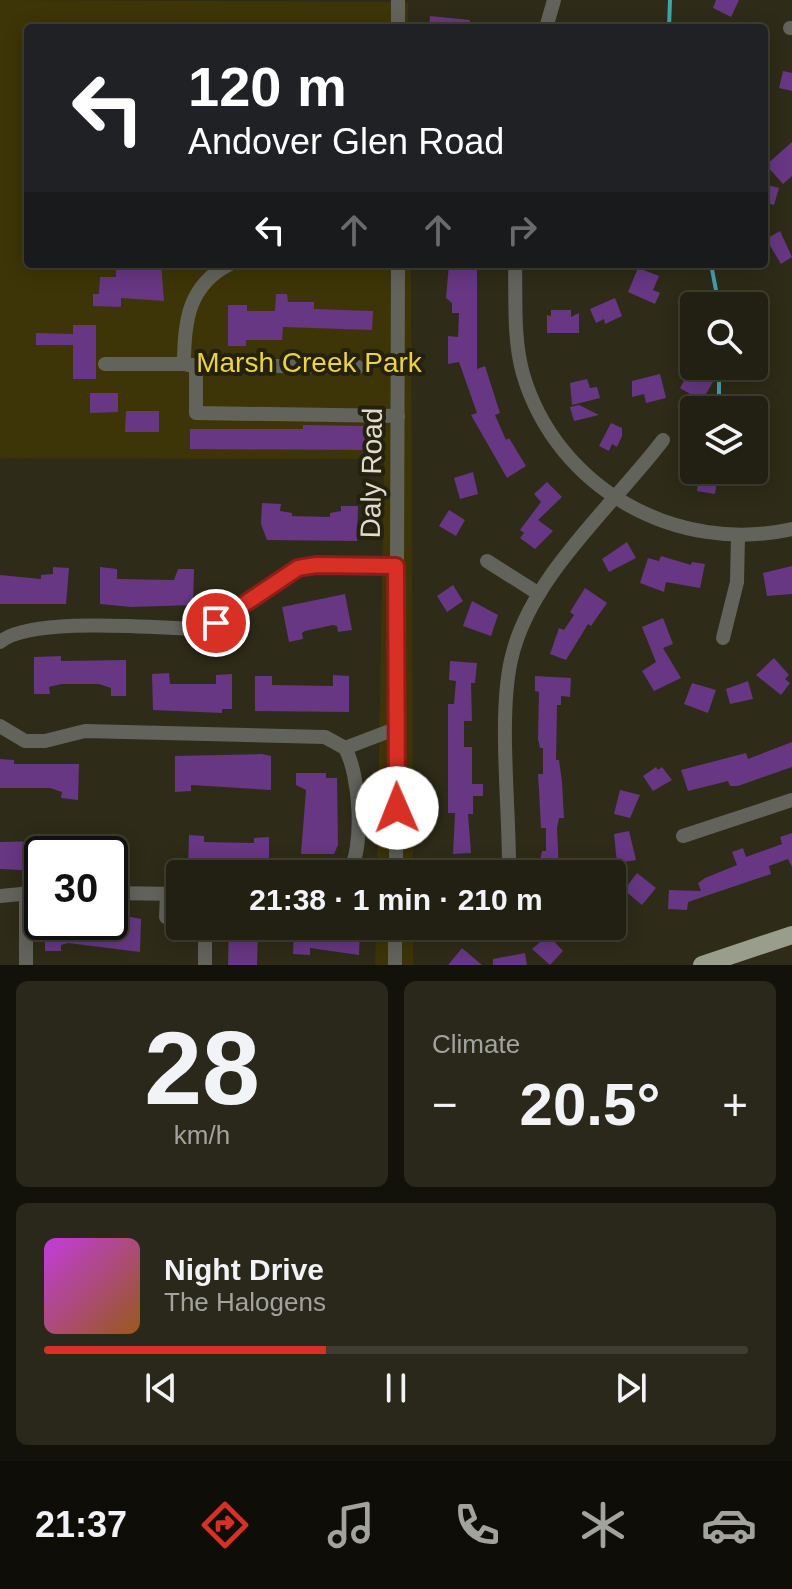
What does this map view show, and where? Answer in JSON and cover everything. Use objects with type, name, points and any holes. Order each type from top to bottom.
[{"type":"main road","points":[[702,965],[792,935]]},
{"type":"street","points":[[398,0],[398,24]]},
{"type":"street","points":[[547,24],[551,1]]},
{"type":"street","points":[[221,268],[194,296],[185,316],[196,413],[398,416]]},
{"type":"street","name":"Daly Road","points":[[396,860],[398,268]]},
{"type":"street","points":[[515,268],[518,351],[533,400],[564,454],[615,498],[636,511],[692,531],[760,536],[792,529]]},
{"type":"street","points":[[105,364],[358,367]]},
{"type":"street","points":[[509,860],[507,680],[514,647],[539,594],[663,440]]},
{"type":"street","points":[[723,638],[737,582],[738,536]]},
{"type":"street","points":[[487,561],[539,594]]},
{"type":"street","points":[[0,642],[13,632],[41,627],[200,629],[216,623],[298,568],[316,565],[396,566]]},
{"type":"street","points":[[0,726],[25,741],[45,741],[85,731],[325,737],[345,748],[358,780],[353,860]]},
{"type":"street","points":[[345,748],[395,729]]},
{"type":"street","points":[[683,836],[792,800]]},
{"type":"street","points":[[0,896],[24,892]]},
{"type":"street","points":[[128,893],[166,894]]},
{"type":"street","points":[[26,940],[26,965]]},
{"type":"street","points":[[205,940],[205,965]]},
{"type":"street","points":[[395,940],[395,965]]},
{"type":"green space","name":"Marsh Creek Park","points":[[0,0],[408,2],[408,24],[24,24],[24,268],[411,268],[413,860],[377,860],[384,459],[0,458]]},
{"type":"green space","points":[[376,940],[413,940],[413,965],[375,965]]},
{"type":"building","points":[[716,0],[739,0],[731,17],[713,8]]},
{"type":"building","points":[[430,16],[470,20],[470,24],[429,24]]},
{"type":"building","points":[[783,71],[792,73],[792,91],[779,88]]},
{"type":"building","points":[[792,142],[792,176],[783,184],[768,163]]},
{"type":"building","points":[[768,185],[779,188],[774,205],[768,203]]},
{"type":"building","points":[[780,231],[792,257],[781,264],[768,238]]},
{"type":"building","points":[[116,268],[161,268],[164,301],[121,298],[121,307],[93,306],[93,294],[99,294],[100,277],[116,277]]},
{"type":"building","points":[[449,268],[477,268],[477,369],[485,366],[500,413],[495,415],[506,440],[509,438],[526,466],[507,478],[471,415],[477,413],[459,362],[448,364],[448,336],[458,337],[459,313],[452,313],[452,303],[446,298]]},
{"type":"building","points":[[638,268],[659,276],[653,290],[660,293],[655,304],[628,292]]},
{"type":"building","points":[[276,294],[287,294],[288,302],[314,302],[314,309],[373,311],[372,330],[283,327],[282,340],[246,340],[246,346],[228,346],[228,305],[247,305],[247,311],[275,311]]},
{"type":"building","points":[[615,298],[622,316],[605,324],[604,319],[596,323],[590,309]]},
{"type":"building","points":[[551,310],[571,310],[571,317],[579,313],[579,333],[547,333],[547,315],[551,316]]},
{"type":"building","points":[[73,325],[96,325],[96,379],[73,379],[73,345],[36,345],[36,333],[73,334]]},
{"type":"building","points":[[660,374],[666,398],[646,403],[644,394],[632,397],[632,381]]},
{"type":"building","points":[[587,379],[590,388],[597,387],[600,398],[572,405],[570,383]]},
{"type":"building","points":[[685,380],[714,380],[705,396],[694,396],[680,388]]},
{"type":"building","points":[[90,393],[118,393],[118,412],[90,413]]},
{"type":"building","points":[[579,405],[599,415],[574,421],[570,407]]},
{"type":"building","points":[[126,411],[159,411],[159,432],[125,432]]},
{"type":"building","points":[[611,423],[622,428],[622,436],[617,447],[612,444],[609,451],[599,446]]},
{"type":"building","points":[[303,425],[366,426],[366,450],[190,449],[190,429],[303,429]]},
{"type":"building","points":[[473,472],[478,494],[460,499],[454,478]]},
{"type":"building","points":[[547,482],[562,497],[538,520],[553,531],[535,549],[520,538],[524,533],[520,530],[541,502],[534,494]]},
{"type":"building","points":[[698,484],[717,484],[715,494],[697,491]]},
{"type":"building","points":[[262,503],[281,504],[280,511],[292,513],[292,516],[330,517],[330,513],[341,511],[341,506],[358,506],[357,541],[267,540],[261,524]]},
{"type":"building","points":[[449,510],[465,520],[456,536],[439,526]]},
{"type":"building","points":[[627,542],[636,558],[609,572],[602,559]]},
{"type":"building","points":[[661,556],[691,565],[692,562],[705,564],[700,588],[666,582],[664,592],[640,583],[648,558],[659,561]]},
{"type":"building","points":[[792,566],[792,594],[767,596],[763,573]]},
{"type":"building","points":[[53,567],[69,568],[66,604],[0,604],[0,575],[41,579],[41,575],[53,574]]},
{"type":"building","points":[[100,567],[117,569],[117,579],[174,580],[178,569],[194,569],[193,605],[131,607],[100,604]]},
{"type":"building","points":[[453,585],[463,601],[447,612],[437,596]]},
{"type":"building","points":[[585,588],[607,603],[591,626],[588,624],[566,660],[550,654],[559,628],[564,630],[574,615],[570,612]]},
{"type":"building","points":[[345,594],[352,630],[338,632],[337,626],[333,625],[305,631],[302,633],[303,639],[289,642],[282,607]]},
{"type":"building","points":[[472,601],[498,615],[491,636],[463,626]]},
{"type":"building","points":[[663,618],[673,644],[663,648],[681,678],[654,691],[642,671],[656,662],[642,627]]},
{"type":"building","points":[[61,656],[61,661],[126,660],[126,696],[111,696],[111,688],[99,684],[61,684],[49,687],[50,694],[34,694],[34,657]]},
{"type":"building","points":[[774,658],[789,675],[785,679],[790,683],[781,695],[756,675]]},
{"type":"building","points":[[450,661],[477,663],[475,683],[471,683],[472,721],[464,721],[464,747],[472,747],[472,784],[483,784],[483,796],[473,796],[473,814],[468,814],[471,853],[453,854],[455,813],[448,813],[448,704],[454,704],[456,681],[449,680]]},
{"type":"building","points":[[169,673],[170,684],[216,684],[216,675],[232,674],[232,709],[222,709],[222,713],[153,710],[152,674]]},
{"type":"building","points":[[333,675],[349,676],[349,712],[255,711],[255,676],[272,676],[272,685],[333,686]]},
{"type":"building","points":[[535,676],[571,678],[570,697],[561,696],[561,705],[557,705],[556,760],[559,760],[564,818],[559,818],[557,828],[558,860],[540,860],[542,851],[546,851],[546,828],[541,828],[538,774],[543,774],[543,748],[540,748],[538,739],[539,692],[535,691]]},
{"type":"building","points":[[748,681],[753,699],[730,704],[726,689]]},
{"type":"building","points":[[692,683],[716,690],[708,713],[684,704]]},
{"type":"building","points":[[792,742],[792,767],[738,786],[730,786],[728,781],[688,791],[681,770],[746,753],[748,759]]},
{"type":"building","points":[[175,756],[271,756],[271,790],[191,785],[191,791],[175,792]]},
{"type":"building","points":[[0,759],[14,760],[14,764],[79,764],[78,800],[61,798],[62,792],[50,788],[0,788]]},
{"type":"building","points":[[656,767],[658,770],[662,767],[672,780],[653,791],[643,776]]},
{"type":"building","points":[[296,773],[326,773],[326,778],[337,778],[338,845],[334,854],[301,854],[306,790],[296,785]]},
{"type":"building","points":[[620,790],[640,795],[630,818],[614,814]]},
{"type":"building","points":[[629,831],[636,860],[617,860],[614,834]]},
{"type":"building","points":[[792,833],[792,867],[788,859],[769,866],[771,874],[688,902],[687,910],[668,909],[669,890],[701,891],[698,883],[737,865],[732,852],[743,848],[746,857],[782,844],[780,837]]},
{"type":"building","points":[[189,835],[204,836],[204,842],[254,843],[254,838],[269,837],[269,860],[188,860]]},
{"type":"building","points":[[24,841],[24,870],[0,869],[0,842]]},
{"type":"building","points":[[637,873],[656,888],[642,905],[626,892]]},
{"type":"building","points":[[128,916],[141,919],[140,952],[68,943],[61,945],[61,951],[45,951],[45,940],[128,940]]},
{"type":"building","points":[[229,940],[258,940],[257,965],[228,965]]},
{"type":"building","points":[[294,940],[360,940],[359,955],[310,948],[310,955],[293,954]]},
{"type":"building","points":[[542,940],[553,940],[563,951],[550,965],[532,949]]},
{"type":"building","points":[[462,948],[482,965],[448,965]]},
{"type":"building","points":[[525,953],[527,965],[493,965],[493,959]]},
{"type":"waterway","points":[[669,24],[670,0]]},
{"type":"waterway","points":[[712,268],[716,292]]},
{"type":"waterway","points":[[719,380],[719,395]]},
{"type":"route","points":[[216,623],[298,568],[316,565],[396,566],[397,808]]}]
